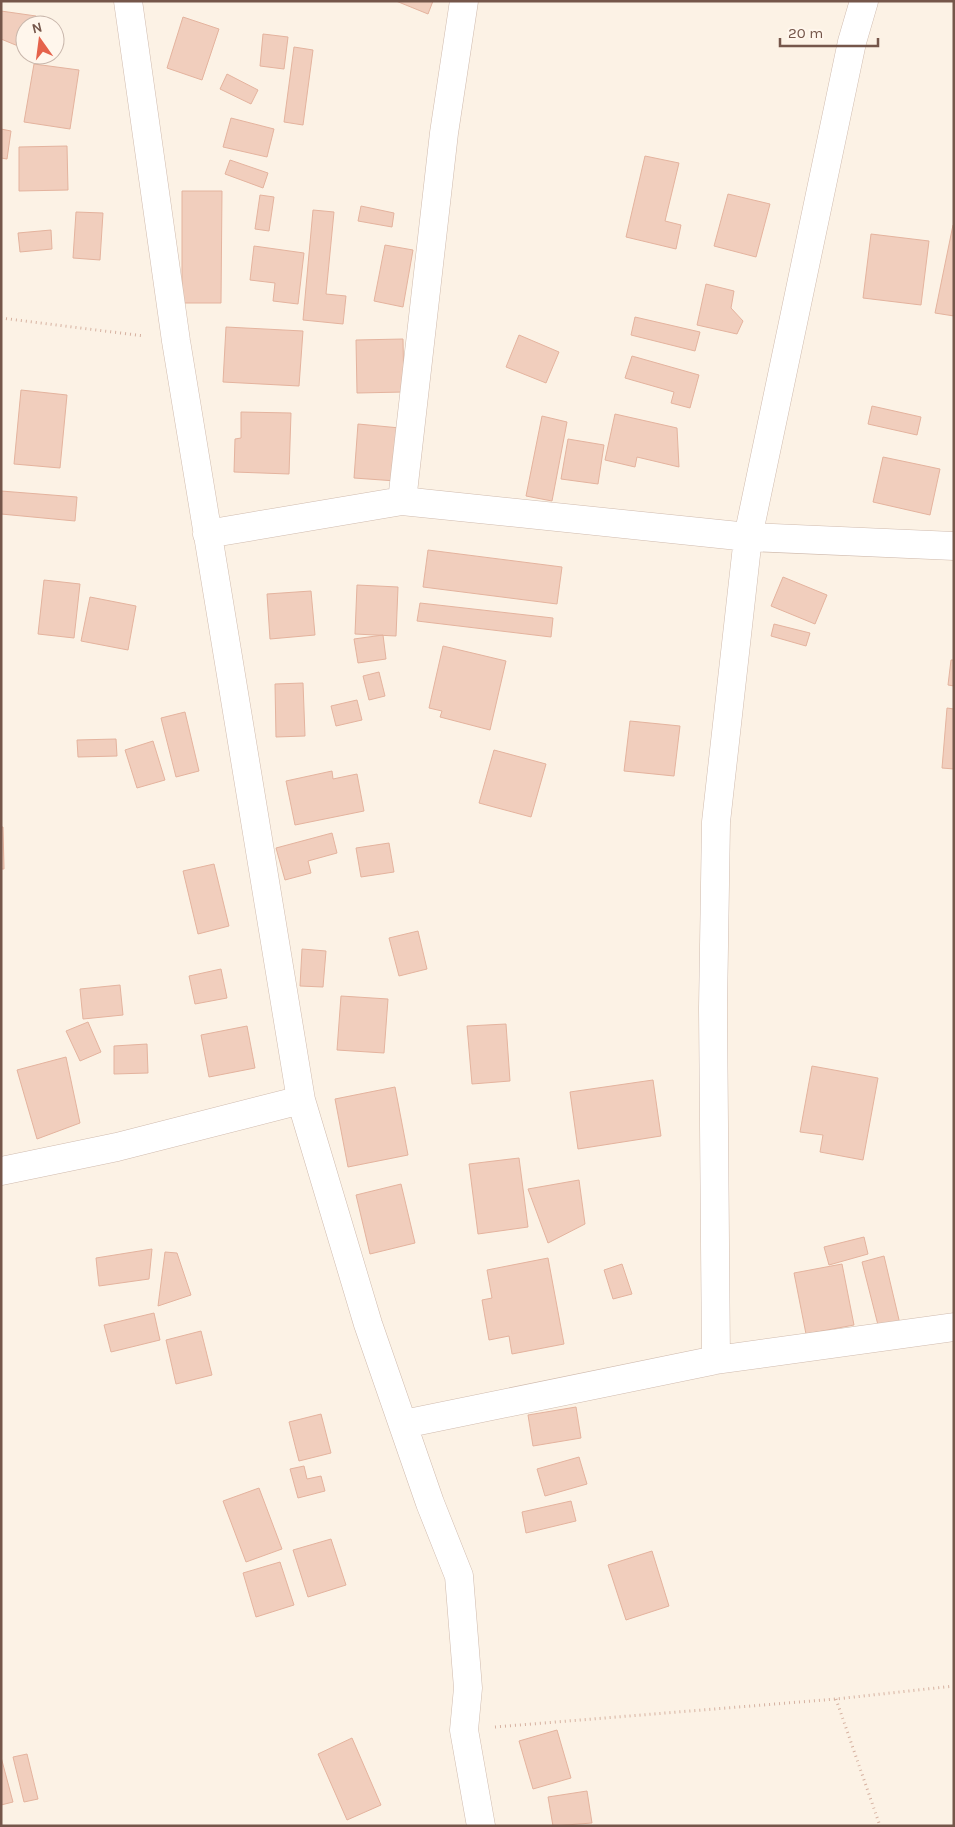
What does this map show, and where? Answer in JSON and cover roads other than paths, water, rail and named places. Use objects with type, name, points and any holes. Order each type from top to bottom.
[{"type":"street","points":[[128,1],[176,341],[301,1100],[368,1324],[430,1503],[458,1576],[468,1688],[464,1730],[481,1826]]},
{"type":"street","points":[[402,501],[444,132],[464,1]]},
{"type":"street","points":[[716,1360],[713,1008],[716,822],[748,537],[850,51],[864,1]]},
{"type":"street","points":[[207,534],[402,501],[748,537],[954,546]]},
{"type":"street","points":[[1,1171],[117,1147],[301,1100]]},
{"type":"street","points":[[404,1424],[716,1360],[954,1327]]}]
